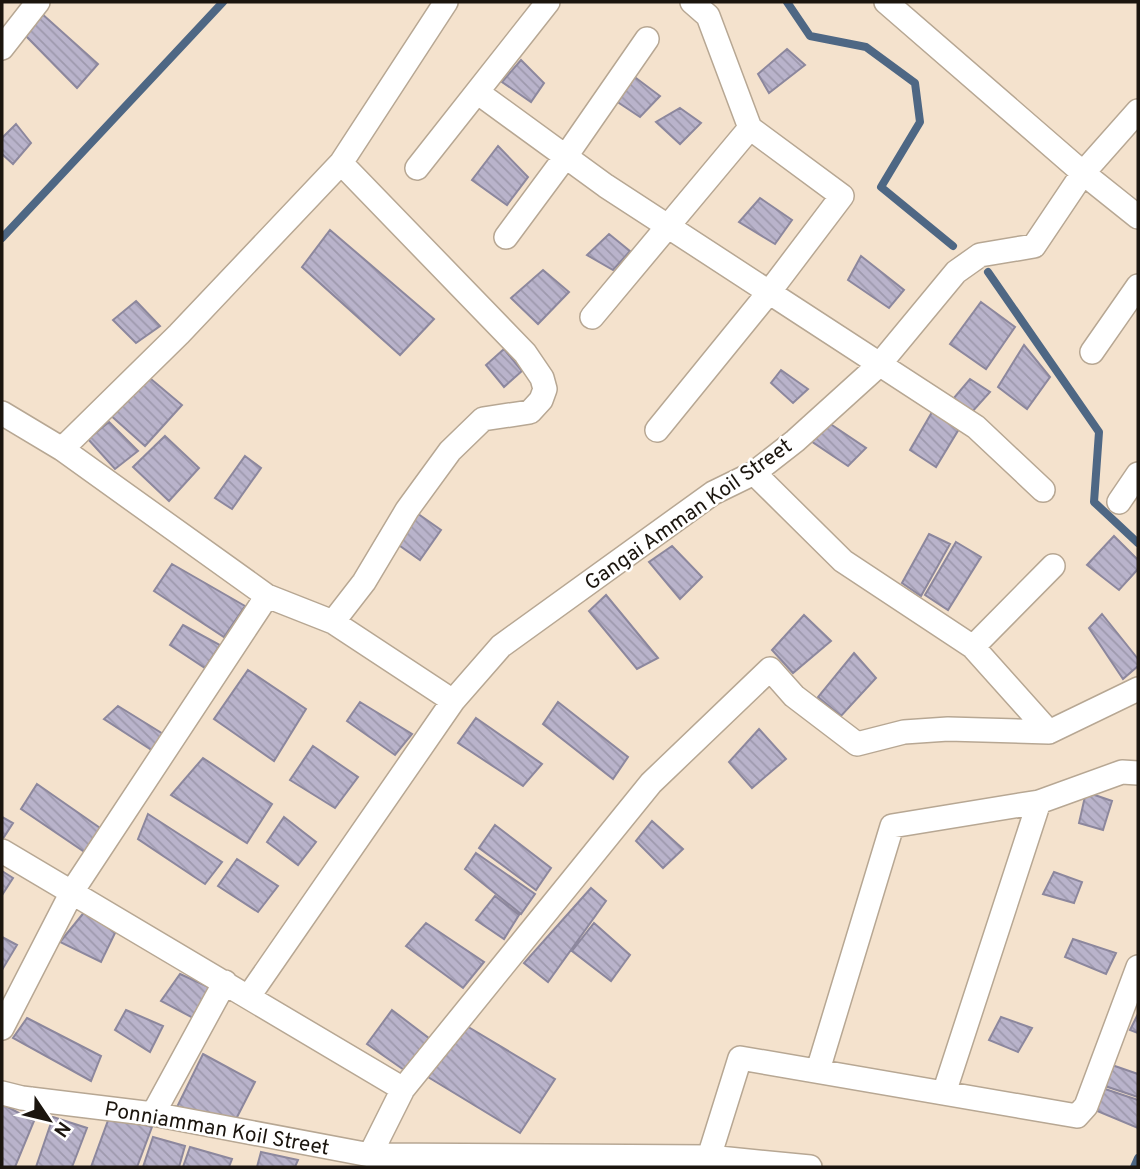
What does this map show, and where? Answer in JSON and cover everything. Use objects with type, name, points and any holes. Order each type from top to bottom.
[{"type":"street","points":[[6,34],[38,2]]},
{"type":"street","points":[[62,449],[179,334],[341,163],[446,2]]},
{"type":"street","points":[[417,168],[548,2]]},
{"type":"street","points":[[657,430],[770,291],[842,196],[750,128],[708,16],[692,2]]},
{"type":"street","points":[[886,2],[1083,173],[1138,217]]},
{"type":"street","points":[[506,237],[647,39]]},
{"type":"street","points":[[477,92],[668,226],[976,427],[1042,490]]},
{"type":"street","name":"Gangai Amman Koil Street","points":[[249,996],[453,701],[501,646],[713,493],[754,473],[795,441],[879,365],[957,272],[980,256],[1034,246],[1083,173],[1138,111]]},
{"type":"street","points":[[592,317],[750,128]]},
{"type":"street","points":[[333,622],[364,582],[407,510],[450,451],[483,419],[530,412],[541,400],[545,389],[542,378],[525,353],[341,163]]},
{"type":"street","points":[[1092,352],[1138,286]]},
{"type":"street","points":[[3,416],[62,449],[267,596],[333,622],[453,701]]},
{"type":"street","points":[[754,473],[843,561],[973,647],[1049,732]]},
{"type":"street","points":[[1119,502],[1138,474]]},
{"type":"street","points":[[973,647],[1053,566]]},
{"type":"street","points":[[2,1028],[73,890],[267,596]]},
{"type":"street","points":[[370,1155],[403,1089],[651,783],[770,669],[794,696],[857,744],[904,732],[948,729],[1049,732],[1138,689]]},
{"type":"street","points":[[818,1070],[892,826],[1039,802],[1122,772],[1138,773]]},
{"type":"street","points":[[944,1093],[1039,802]]},
{"type":"street","points":[[2,850],[403,1089]]},
{"type":"street","points":[[709,1157],[740,1058],[1077,1116],[1083,1113],[1138,967]]},
{"type":"street","points":[[153,1114],[225,982]]},
{"type":"street","name":"Ponniamman Koil Street","points":[[2,1093],[22,1098],[153,1114],[370,1155],[680,1163],[709,1157],[810,1167]]},
{"type":"building","points":[[41,13],[98,64],[77,88],[26,36]]},
{"type":"building","points":[[787,49],[805,65],[769,93],[758,74]]},
{"type":"building","points":[[521,60],[544,83],[531,102],[502,82]]},
{"type":"building","points":[[628,72],[660,96],[640,117],[613,99]]},
{"type":"building","points":[[680,108],[701,123],[680,144],[656,122]]},
{"type":"building","points":[[16,124],[31,143],[13,164],[2,154],[2,138]]},
{"type":"building","points":[[498,146],[528,177],[507,205],[472,180]]},
{"type":"building","points":[[760,198],[792,220],[775,244],[739,222]]},
{"type":"building","points":[[330,230],[434,319],[400,355],[302,267]]},
{"type":"building","points":[[609,234],[630,251],[613,270],[587,255]]},
{"type":"building","points":[[861,256],[904,290],[889,308],[848,280]]},
{"type":"building","points":[[543,270],[569,292],[538,324],[511,298]]},
{"type":"building","points":[[136,301],[160,326],[136,343],[113,320]]},
{"type":"building","points":[[981,302],[1015,327],[986,369],[950,344]]},
{"type":"building","points":[[1024,345],[1050,377],[1027,409],[998,387]]},
{"type":"building","points":[[504,349],[522,371],[504,387],[486,365]]},
{"type":"building","points":[[781,370],[808,389],[793,403],[771,383]]},
{"type":"building","points":[[145,374],[182,405],[145,446],[109,414]]},
{"type":"building","points":[[970,379],[990,392],[972,412],[953,399]]},
{"type":"building","points":[[935,407],[962,424],[936,467],[910,450]]},
{"type":"building","points":[[826,421],[866,448],[848,466],[808,439]]},
{"type":"building","points":[[109,422],[138,451],[115,469],[88,439]]},
{"type":"building","points":[[165,436],[199,468],[169,501],[133,467]]},
{"type":"building","points":[[245,456],[261,468],[232,509],[215,498]]},
{"type":"building","points":[[414,511],[441,530],[420,560],[393,541]]},
{"type":"building","points":[[929,534],[950,544],[921,596],[902,583]]},
{"type":"building","points":[[1114,536],[1138,560],[1138,569],[1119,590],[1087,565]]},
{"type":"building","points":[[956,542],[981,557],[948,610],[925,595]]},
{"type":"building","points":[[672,546],[702,577],[680,599],[649,562]]},
{"type":"building","points":[[172,564],[245,606],[224,637],[154,591]]},
{"type":"building","points":[[606,595],[658,658],[637,669],[589,611]]},
{"type":"building","points":[[1102,614],[1138,659],[1138,666],[1123,679],[1089,628]]},
{"type":"building","points":[[804,615],[831,641],[793,673],[772,650]]},
{"type":"building","points":[[183,625],[220,645],[205,668],[170,645]]},
{"type":"building","points":[[854,653],[876,678],[841,716],[818,697]]},
{"type":"building","points":[[248,670],[306,709],[274,761],[214,719]]},
{"type":"building","points":[[360,702],[412,734],[395,755],[347,721]]},
{"type":"building","points":[[558,702],[628,757],[613,779],[543,724]]},
{"type":"building","points":[[118,706],[168,737],[156,753],[104,719]]},
{"type":"building","points":[[476,718],[542,764],[523,786],[458,743]]},
{"type":"building","points":[[759,729],[786,759],[752,788],[729,762]]},
{"type":"building","points":[[313,746],[358,777],[335,808],[290,780]]},
{"type":"building","points":[[203,758],[272,804],[247,843],[171,795]]},
{"type":"building","points":[[37,784],[103,830],[89,855],[21,809]]},
{"type":"building","points":[[1086,792],[1112,801],[1103,830],[1079,823]]},
{"type":"building","points":[[148,814],[222,862],[205,884],[138,839]]},
{"type":"building","points":[[2,817],[13,823],[2,840]]},
{"type":"building","points":[[284,817],[316,842],[298,865],[267,842]]},
{"type":"building","points":[[652,821],[683,849],[663,868],[636,841]]},
{"type":"building","points":[[495,825],[551,868],[536,890],[479,848]]},
{"type":"building","points":[[476,853],[535,894],[521,914],[465,869]]},
{"type":"building","points":[[237,859],[278,886],[258,912],[218,886]]},
{"type":"building","points":[[2,871],[13,878],[2,895]]},
{"type":"building","points":[[1054,872],[1082,882],[1074,903],[1043,894]]},
{"type":"building","points":[[591,888],[606,901],[548,982],[524,963]]},
{"type":"building","points":[[495,896],[519,915],[504,939],[476,920]]},
{"type":"building","points":[[86,910],[115,933],[101,962],[60,942]]},
{"type":"building","points":[[426,923],[484,962],[463,988],[406,946]]},
{"type":"building","points":[[594,923],[630,955],[611,981],[572,951]]},
{"type":"building","points":[[2,937],[17,945],[2,970]]},
{"type":"building","points":[[1073,939],[1116,953],[1106,974],[1065,957]]},
{"type":"building","points":[[180,974],[213,989],[197,1020],[161,1001]]},
{"type":"building","points":[[126,1010],[163,1026],[150,1052],[115,1030]]},
{"type":"building","points":[[392,1010],[430,1039],[404,1070],[367,1044]]},
{"type":"building","points":[[1138,1014],[1138,1033],[1130,1030]]},
{"type":"building","points":[[1001,1017],[1032,1028],[1018,1052],[989,1040]]},
{"type":"building","points":[[27,1018],[101,1056],[91,1081],[13,1038]]},
{"type":"building","points":[[465,1025],[555,1079],[520,1133],[428,1077]]},
{"type":"building","points":[[203,1054],[255,1082],[235,1121],[177,1107]]},
{"type":"building","points":[[1109,1064],[1138,1074],[1138,1097],[1102,1085]]},
{"type":"building","points":[[1099,1087],[1138,1100],[1138,1128],[1090,1108]]},
{"type":"building","points":[[2,1104],[34,1121],[15,1167],[2,1167]]},
{"type":"building","points":[[110,1115],[152,1127],[137,1167],[91,1167]]},
{"type":"building","points":[[53,1117],[87,1128],[72,1167],[36,1167]]},
{"type":"building","points":[[153,1137],[185,1146],[179,1167],[143,1167]]},
{"type":"building","points":[[190,1147],[232,1159],[229,1167],[183,1167]]},
{"type":"building","points":[[261,1152],[298,1160],[295,1167],[257,1167]]},
{"type":"waterway","points":[[2,238],[223,2]]},
{"type":"waterway","points":[[787,2],[810,36],[866,47],[915,83],[920,122],[881,187],[953,246]]},
{"type":"waterway","points":[[988,272],[1099,432],[1094,502],[1138,543]]},
{"type":"waterway","points":[[1134,1167],[1138,1158]]}]
